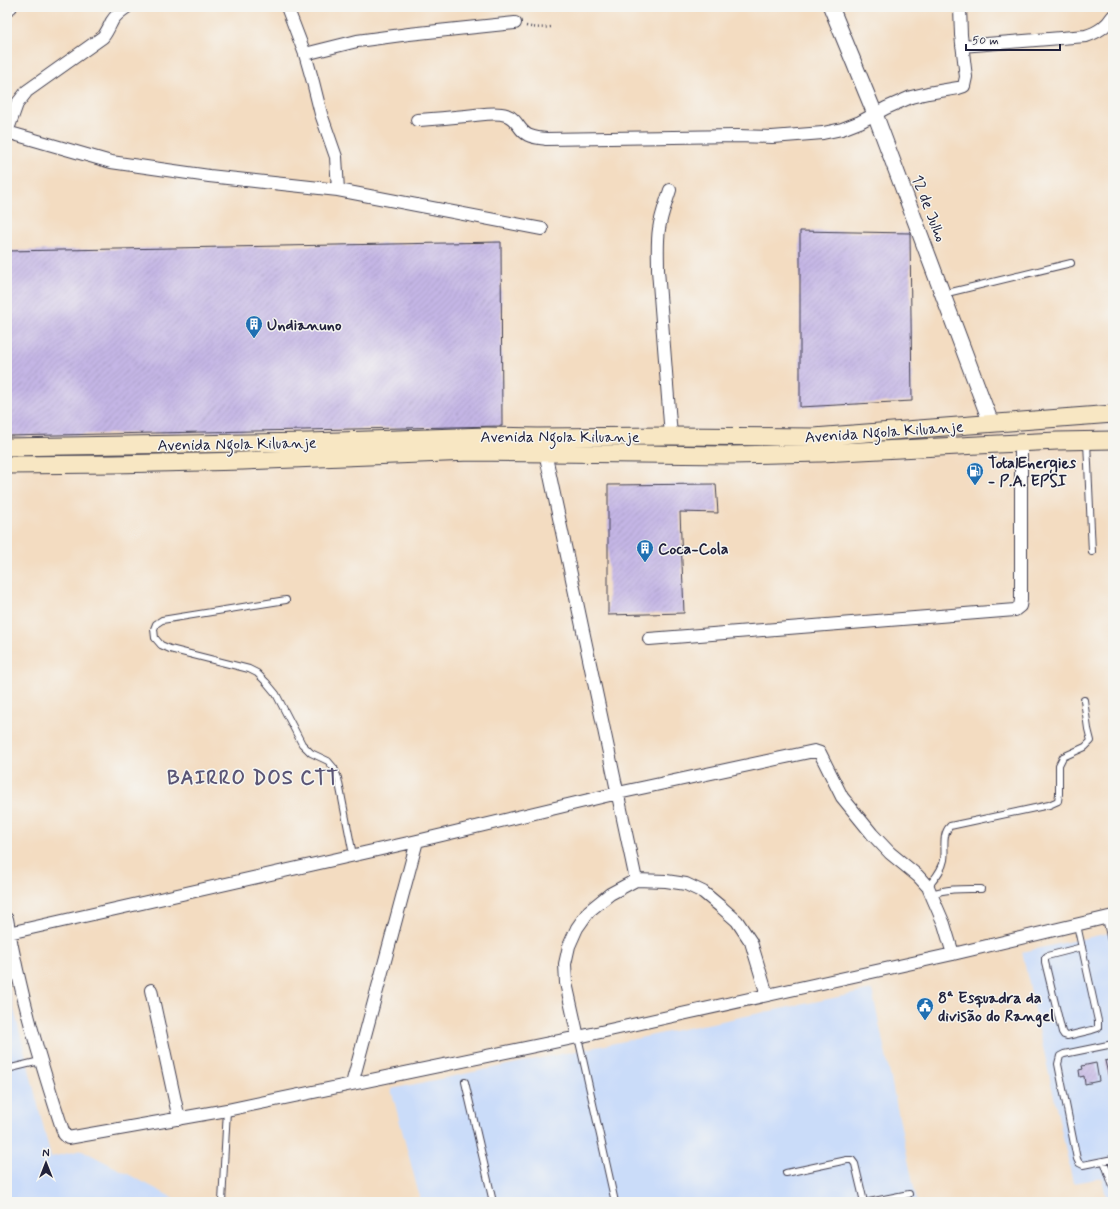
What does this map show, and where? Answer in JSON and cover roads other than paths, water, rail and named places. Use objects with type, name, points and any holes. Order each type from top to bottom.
[{"type":"main road","name":"Avenida Ngola Kiluanje","points":[[7,447],[309,442],[487,436],[537,438],[671,436],[814,437],[1113,414]]},
{"type":"main road","name":"Avenida Ngola Kiluanje","points":[[7,465],[243,461],[470,452],[730,454],[821,453],[1057,441],[1113,440]]},
{"type":"street","points":[[127,7],[116,16],[103,37],[27,91],[17,104],[7,132],[111,162],[209,176],[338,190],[542,229]]},
{"type":"street","points":[[287,7],[305,54],[314,82],[321,114],[336,157],[338,190]]},
{"type":"street","name":"12 de Julho","points":[[831,7],[875,114],[991,423]]},
{"type":"street","points":[[416,120],[504,114],[510,116],[517,122],[521,130],[529,136],[546,139],[737,136],[772,137],[823,133],[842,129],[860,122],[910,97],[964,86],[966,77],[962,46],[960,7]]},
{"type":"street","points":[[962,46],[1086,36],[1097,32],[1108,23],[1113,16]]},
{"type":"street","points":[[305,54],[357,41],[515,23]]},
{"type":"street","points":[[670,190],[659,229],[658,270],[671,436]]},
{"type":"street","points":[[649,639],[1015,610],[1020,606],[1021,600],[1021,443]]},
{"type":"street","points":[[545,452],[636,880]]},
{"type":"street","points":[[9,933],[416,841],[618,793],[814,751],[820,753],[842,797],[872,834],[890,853],[918,876],[930,891],[944,924],[953,954]]},
{"type":"street","points":[[352,1084],[416,841]]},
{"type":"street","points":[[578,1037],[566,983],[565,964],[569,946],[577,928],[589,911],[610,894],[636,880],[666,881],[686,884],[703,892],[732,916],[751,942],[767,995]]},
{"type":"street","points":[[7,919],[9,933],[40,1061],[64,1134],[68,1138],[226,1110],[578,1037],[953,954],[1110,917]]},
{"type":"street","points":[[151,990],[179,1119]]},
{"type":"lane","points":[[943,294],[1071,263]]},
{"type":"lane","points":[[1087,441],[1092,552]]},
{"type":"lane","points":[[286,600],[162,620],[156,624],[154,629],[156,638],[161,645],[170,650],[249,669],[257,673],[266,682],[276,694],[302,744],[311,753],[328,760],[334,768],[338,778],[353,855]]},
{"type":"lane","points":[[981,890],[954,889],[930,891],[944,859],[946,829],[950,826],[1049,805],[1058,801],[1059,765],[1063,757],[1085,747],[1091,741],[1084,700]]},
{"type":"lane","points":[[1110,917],[1113,950]]},
{"type":"lane","points":[[1077,925],[1082,947],[1098,1021],[1098,1028],[1067,1036],[1062,1032],[1044,958],[1082,947]]},
{"type":"lane","points":[[578,1037],[615,1202]]},
{"type":"lane","points":[[1113,1044],[1064,1054],[1060,1056],[1058,1064],[1079,1163],[1083,1165],[1113,1159]]},
{"type":"lane","points":[[7,1069],[40,1061]]},
{"type":"lane","points":[[466,1082],[493,1202]]},
{"type":"lane","points":[[222,1202],[226,1110]]},
{"type":"lane","points":[[786,1174],[852,1160],[855,1164],[864,1202]]},
{"type":"lane","points":[[1104,1161],[1113,1187]]},
{"type":"lane","points":[[869,1202],[909,1194]]},
{"type":"place","name":"Undianuno","points":[[254,339]]},
{"type":"place","name":"TotalEnergies - P.A. EPSI","points":[[975,486]]},
{"type":"place","name":"Coca-Cola","points":[[645,563]]},
{"type":"place","name":"8ª Esquadra da divisão do Rangel","points":[[925,1021]]},
{"type":"district","name":"BAIRRO DOS CTT","points":[[253,777]]}]
